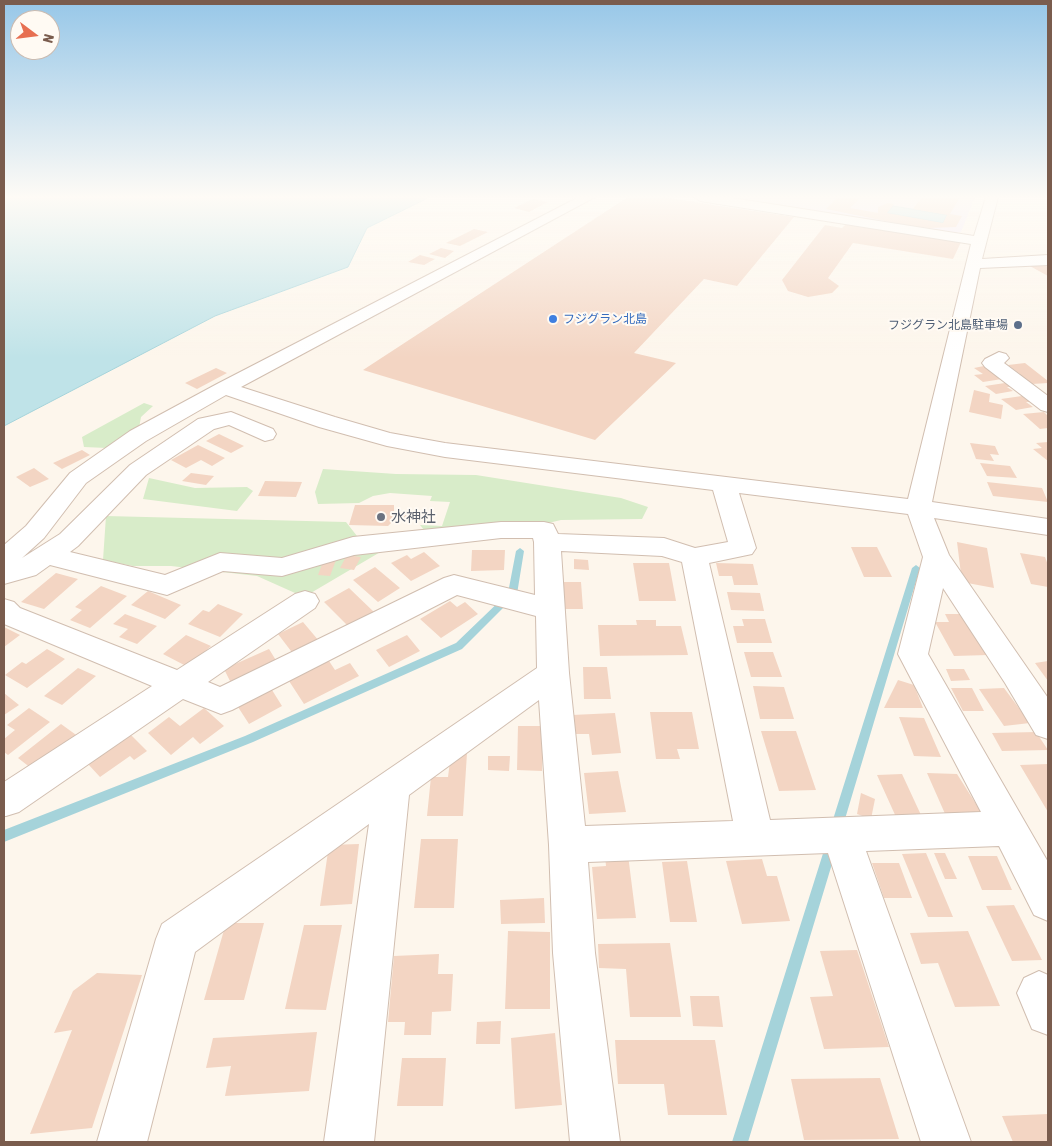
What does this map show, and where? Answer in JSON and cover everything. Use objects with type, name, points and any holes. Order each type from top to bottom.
[{"type":"street","points":[[4,559],[35,532],[78,478],[138,436],[224,388],[487,250]]},
{"type":"street","points":[[977,250],[918,508],[936,557],[1016,674],[1048,726]]},
{"type":"street","points":[[973,264],[1048,260]]},
{"type":"street","points":[[999,358],[992,363],[1048,406]]},
{"type":"street","points":[[224,388],[327,422],[387,439],[445,450],[918,508],[1048,527]]},
{"type":"street","points":[[4,575],[26,568],[69,540],[138,470],[206,424],[231,418],[266,434]]},
{"type":"street","points":[[547,542],[664,547],[694,557],[743,548],[724,484]]},
{"type":"street","points":[[47,554],[167,584],[220,562],[282,567],[352,546],[518,530],[544,530],[547,542],[553,673],[568,845],[574,953],[595,1142]]},
{"type":"street","points":[[694,557],[755,838]]},
{"type":"street","points":[[936,557],[913,654],[1048,901]]},
{"type":"street","points":[[4,609],[10,615],[179,686],[221,701],[454,585],[550,609]]},
{"type":"street","points":[[5,801],[304,602]]},
{"type":"street","points":[[122,1142],[177,938],[553,673]]},
{"type":"street","points":[[349,1142],[392,787]]},
{"type":"street","points":[[568,845],[1009,828]]},
{"type":"street","points":[[841,834],[946,1142]]},
{"type":"green space","points":[[144,403],[153,406],[141,417],[139,428],[107,448],[84,447],[82,437]]},
{"type":"green space","points":[[323,469],[396,474],[476,475],[621,498],[648,507],[642,519],[561,520],[544,524],[425,531],[420,525],[442,526],[450,502],[430,501],[432,496],[390,493],[373,496],[359,503],[318,504],[315,492]]},
{"type":"green space","points":[[149,478],[195,488],[247,487],[253,491],[237,511],[143,499]]},
{"type":"green space","points":[[106,516],[346,522],[357,536],[399,541],[304,597],[257,576],[171,566],[133,566],[103,560]]},
{"type":"water","points":[[4,250],[356,250],[348,267],[215,316],[4,426]]},
{"type":"building","points":[[436,250],[454,251],[445,258],[429,254]]},
{"type":"building","name":"フジグラン北島","points":[[546,250],[766,250],[737,286],[704,279],[634,353],[676,363],[595,440],[363,370]]},
{"type":"building","points":[[805,250],[848,250],[828,278],[839,286],[832,293],[808,297],[788,291],[782,280]]},
{"type":"building","points":[[900,250],[957,250],[953,259]]},
{"type":"building","points":[[420,255],[435,259],[424,265],[408,262]]},
{"type":"building","points":[[1042,264],[1048,267],[1048,276],[1028,265]]},
{"type":"building","points":[[1025,363],[1048,381],[1048,383],[1032,384],[1028,381],[1022,381],[1014,375],[1020,374],[1008,365]]},
{"type":"building","points":[[984,366],[1002,379],[983,382],[974,375],[983,374],[974,368]]},
{"type":"building","points":[[216,368],[227,373],[197,389],[185,383]]},
{"type":"building","points":[[1005,383],[1013,391],[996,394],[985,386]]},
{"type":"building","points":[[974,390],[990,394],[989,402],[1003,405],[1001,419],[969,412]]},
{"type":"building","points":[[1022,396],[1031,402],[1026,402],[1033,407],[1016,410],[1001,399]]},
{"type":"building","points":[[1044,412],[1048,416],[1048,428],[1040,429],[1023,414]]},
{"type":"building","points":[[219,434],[244,446],[231,453],[206,441]]},
{"type":"building","points":[[1048,442],[1048,461],[1033,449],[1042,448],[1036,443]]},
{"type":"building","points":[[970,443],[995,446],[999,455],[990,454],[994,461],[976,459]]},
{"type":"building","points":[[198,445],[225,458],[212,466],[201,460],[186,468],[171,460]]},
{"type":"building","points":[[82,450],[90,455],[62,469],[53,463]]},
{"type":"building","points":[[980,463],[1010,466],[1017,478],[987,476]]},
{"type":"building","points":[[34,468],[49,479],[30,487],[16,477]]},
{"type":"building","points":[[191,473],[214,476],[206,485],[182,481]]},
{"type":"building","points":[[265,481],[302,482],[296,497],[258,496]]},
{"type":"building","points":[[987,482],[1042,488],[1048,502],[993,496]]},
{"type":"building","name":"水神社","points":[[355,505],[394,505],[394,513],[413,512],[407,522],[393,521],[388,526],[349,525]]},
{"type":"building","points":[[957,542],[987,548],[994,588],[962,582]]},
{"type":"building","points":[[851,547],[877,547],[892,577],[864,577]]},
{"type":"building","points":[[472,550],[505,550],[504,570],[471,571]]},
{"type":"building","points":[[424,552],[440,566],[411,581],[391,563],[407,555],[411,559]]},
{"type":"building","points":[[1020,553],[1045,557],[1048,565],[1048,587],[1031,584]]},
{"type":"building","points":[[347,555],[361,557],[354,570],[340,568]]},
{"type":"building","points":[[324,559],[336,560],[330,576],[318,575]]},
{"type":"building","points":[[574,559],[588,560],[589,570],[574,569]]},
{"type":"building","points":[[633,563],[669,563],[676,601],[639,601]]},
{"type":"building","points":[[716,563],[753,564],[758,585],[734,585],[732,576],[719,576]]},
{"type":"building","points":[[375,567],[400,588],[378,602],[353,580]]},
{"type":"building","points":[[56,573],[78,579],[44,609],[21,602]]},
{"type":"building","points":[[562,582],[581,582],[583,609],[564,609]]},
{"type":"building","points":[[101,586],[127,596],[90,628],[70,620],[82,610],[75,607]]},
{"type":"building","points":[[349,588],[375,613],[350,628],[324,602]]},
{"type":"building","points":[[148,591],[181,605],[165,619],[131,605]]},
{"type":"building","points":[[727,592],[760,593],[764,611],[731,610]]},
{"type":"building","points":[[450,601],[457,607],[465,602],[478,614],[441,638],[420,619]]},
{"type":"building","points":[[218,604],[243,614],[220,637],[188,624],[203,610],[209,612]]},
{"type":"building","points":[[125,614],[157,626],[137,644],[119,637],[128,629],[113,624]]},
{"type":"building","points":[[945,614],[962,614],[988,655],[954,656],[935,622],[949,622]]},
{"type":"building","points":[[742,619],[765,619],[772,643],[737,643],[733,626],[744,626]]},
{"type":"building","points":[[636,620],[656,620],[656,626],[681,626],[688,655],[600,656],[598,625],[637,625]]},
{"type":"building","points":[[303,622],[319,641],[294,655],[278,634]]},
{"type":"building","points":[[4,627],[20,635],[4,647]]},
{"type":"building","points":[[186,635],[211,646],[188,667],[163,654]]},
{"type":"building","points":[[407,635],[420,651],[389,667],[376,650]]},
{"type":"building","points":[[47,649],[65,659],[27,688],[5,675],[22,662],[26,664]]},
{"type":"building","points":[[269,649],[277,662],[231,683],[224,669]]},
{"type":"building","points":[[744,652],[773,652],[782,677],[751,677]]},
{"type":"building","points":[[329,661],[335,670],[350,663],[359,676],[304,704],[289,681]]},
{"type":"building","points":[[1048,661],[1048,681],[1035,663]]},
{"type":"building","points":[[583,667],[607,667],[611,699],[584,699]]},
{"type":"building","points":[[78,668],[96,676],[62,705],[44,696]]},
{"type":"building","points":[[946,669],[964,669],[970,680],[951,681]]},
{"type":"building","points":[[898,680],[914,685],[923,708],[884,708]]},
{"type":"building","points":[[753,686],[784,687],[794,719],[760,719]]},
{"type":"building","points":[[951,688],[972,688],[984,711],[963,711]]},
{"type":"building","points":[[1004,688],[1030,723],[1004,726],[979,689]]},
{"type":"building","points":[[272,690],[282,706],[249,724],[238,707]]},
{"type":"building","points":[[4,693],[19,705],[4,715]]},
{"type":"building","points":[[29,708],[50,722],[8,755],[4,752],[4,739],[15,730],[7,725]]},
{"type":"building","points":[[204,708],[224,726],[200,744],[193,737],[171,755],[148,733],[169,717],[180,726]]},
{"type":"building","points":[[650,712],[692,712],[699,749],[677,749],[680,759],[656,759]]},
{"type":"building","points":[[615,713],[621,753],[592,755],[589,734],[574,734],[572,715]]},
{"type":"building","points":[[899,717],[924,718],[941,757],[914,756]]},
{"type":"building","points":[[61,724],[79,737],[36,772],[18,758]]},
{"type":"building","points":[[518,726],[542,726],[542,771],[517,770]]},
{"type":"building","points":[[761,731],[796,731],[816,790],[779,791]]},
{"type":"building","points":[[1036,732],[1048,750],[1002,751],[992,733]]},
{"type":"building","points":[[131,735],[147,751],[134,760],[130,756],[100,777],[88,764]]},
{"type":"building","points":[[451,753],[467,753],[463,816],[427,816],[431,777],[448,777]]},
{"type":"building","points":[[488,756],[510,756],[509,771],[488,770]]},
{"type":"building","points":[[1048,764],[1048,812],[1020,765]]},
{"type":"building","points":[[618,771],[626,812],[589,814],[584,773]]},
{"type":"building","points":[[927,773],[957,774],[983,815],[946,816]]},
{"type":"building","points":[[902,774],[921,815],[896,817],[877,775]]},
{"type":"building","points":[[861,793],[875,799],[871,819],[857,814]]},
{"type":"building","points":[[421,839],[458,839],[454,908],[414,908]]},
{"type":"building","points":[[359,844],[352,904],[320,906],[329,845]]},
{"type":"building","points":[[926,853],[953,917],[928,917],[902,854]]},
{"type":"building","points":[[934,853],[945,853],[957,879],[945,879]]},
{"type":"building","points":[[628,855],[636,918],[597,919],[592,867],[606,866],[605,856]]},
{"type":"building","points":[[968,856],[997,856],[1012,890],[982,890]]},
{"type":"building","points":[[762,859],[767,876],[777,876],[790,921],[742,924],[726,861]]},
{"type":"building","points":[[687,861],[697,922],[670,922],[662,862]]},
{"type":"building","points":[[872,863],[899,863],[912,898],[884,898]]},
{"type":"building","points":[[544,898],[545,923],[501,924],[500,900]]},
{"type":"building","points":[[1014,905],[1042,960],[1012,961],[986,906]]},
{"type":"building","points":[[226,923],[264,923],[244,1000],[204,1000]]},
{"type":"building","points":[[304,925],[342,925],[326,1010],[285,1009]]},
{"type":"building","points":[[508,931],[550,932],[550,1009],[505,1009]]},
{"type":"building","points":[[968,931],[1000,1006],[955,1007],[938,963],[921,964],[910,933]]},
{"type":"building","points":[[670,943],[681,1017],[630,1017],[626,969],[599,968],[598,944]]},
{"type":"building","points":[[857,950],[889,1047],[824,1049],[810,997],[833,996],[820,951]]},
{"type":"building","points":[[439,954],[438,974],[453,974],[451,1011],[432,1012],[431,1035],[404,1035],[405,1022],[388,1022],[394,956]]},
{"type":"building","points":[[97,973],[142,975],[92,1128],[30,1134],[72,1030],[54,1033],[73,991]]},
{"type":"building","points":[[690,996],[719,996],[723,1027],[693,1026]]},
{"type":"building","points":[[501,1021],[500,1044],[476,1044],[477,1022]]},
{"type":"building","points":[[317,1032],[309,1091],[225,1096],[231,1066],[206,1068],[213,1038]]},
{"type":"building","points":[[555,1033],[562,1105],[515,1109],[511,1038]]},
{"type":"building","points":[[615,1040],[715,1040],[727,1115],[668,1115],[664,1084],[618,1084]]},
{"type":"building","points":[[402,1058],[446,1058],[443,1106],[397,1106]]},
{"type":"building","points":[[880,1078],[899,1139],[804,1140],[791,1079]]},
{"type":"building","points":[[1048,1114],[1048,1142],[1013,1142],[1002,1116]]},
{"type":"waterway","points":[[4,836],[249,739],[459,646],[512,594],[520,551]]},
{"type":"waterway","points":[[836,829],[916,568]]},
{"type":"waterway","points":[[740,1142],[832,844]]},
{"type":"place","name":"フジグラン北島","points":[[553,319]]},
{"type":"place","name":"フジグラン北島駐車場","points":[[1018,325]]},
{"type":"place","name":"水神社","points":[[381,517]]}]
